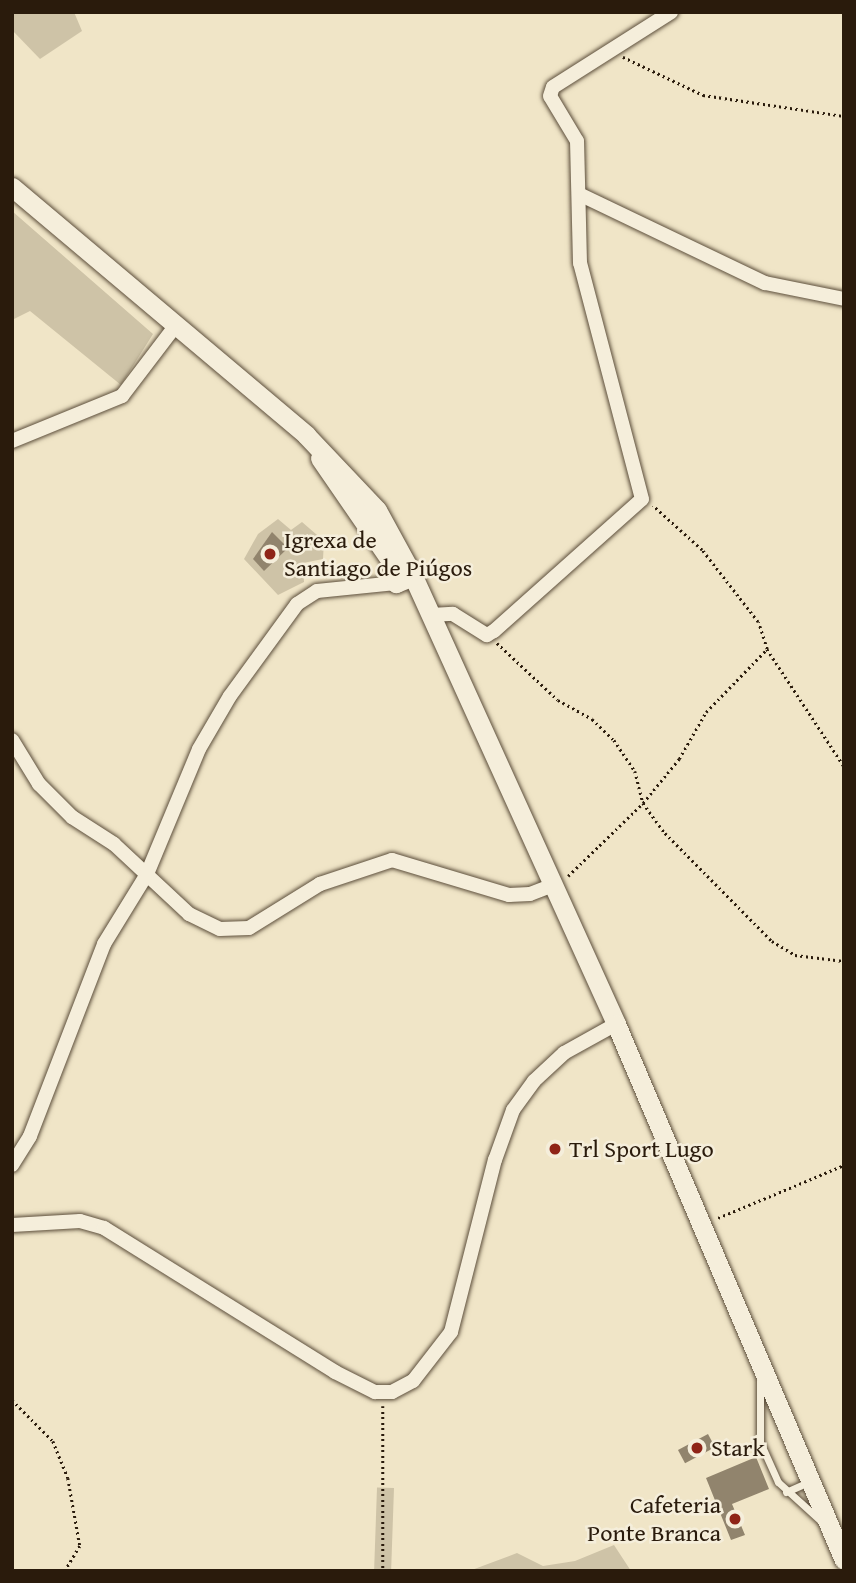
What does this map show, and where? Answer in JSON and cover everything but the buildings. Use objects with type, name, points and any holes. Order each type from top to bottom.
[{"type":"main road","points":[[12,187],[306,435],[361,489],[405,579],[431,615],[553,884],[616,1024],[844,1560]]},
{"type":"street","points":[[431,615],[453,614],[487,635],[642,499],[580,263],[581,195],[577,141],[550,96],[553,87],[617,51],[671,12]]},
{"type":"street","points":[[581,195],[765,283],[844,299]]},
{"type":"street","points":[[12,441],[122,396],[176,325]]},
{"type":"street","points":[[12,1165],[30,1136],[104,944],[147,874],[199,749],[297,604],[317,591],[405,579]]},
{"type":"street","points":[[12,740],[39,784],[72,817],[147,874],[189,914],[220,929],[249,928],[320,884],[391,860],[509,895],[530,894],[553,884]]},
{"type":"street","points":[[12,1225],[80,1221],[104,1228],[281,1340],[382,1392],[413,1381],[452,1332],[495,1160],[513,1110],[534,1081],[564,1053],[616,1024]]},
{"type":"lane","points":[[758,1357],[760,1442],[786,1492],[831,1530]]},
{"type":"lane","points":[[786,1492],[810,1481]]},
{"type":"path","points":[[617,51],[659,77],[704,95],[844,116]]},
{"type":"path","points":[[642,499],[702,550],[762,628],[766,649],[844,766]]},
{"type":"path","points":[[487,635],[558,700],[592,719],[614,740],[635,771],[643,803],[665,833],[772,941],[794,955],[844,961]]},
{"type":"path","points":[[553,884],[643,803],[679,759],[706,712],[766,649]]},
{"type":"path","points":[[702,1226],[844,1165]]},
{"type":"path","points":[[382,1392],[383,1571]]},
{"type":"path","points":[[12,1400],[53,1441],[68,1478],[80,1546],[65,1571]]},
{"type":"shaded area","points":[[12,12],[74,12],[82,31],[40,59],[12,30]]},
{"type":"shaded area","points":[[12,211],[153,334],[121,385],[30,311],[12,320]]},
{"type":"shaded area","points":[[278,519],[291,530],[302,522],[324,541],[323,559],[303,563],[304,582],[278,595],[244,559],[258,534]]},
{"type":"shaded area","points":[[377,1487],[394,1488],[391,1571],[374,1570]]},
{"type":"shaded area","points":[[614,1545],[631,1571],[469,1571],[517,1553],[543,1566],[575,1561]]},
{"type":"place","name":"Igrexa de Santiago de Piúgos","points":[[270,554]]},
{"type":"place","name":"Trl Sport Lugo","points":[[555,1149]]},
{"type":"place","name":"Stark","points":[[697,1448]]},
{"type":"place","name":"Cafeteria Ponte Branca","points":[[735,1519]]}]
